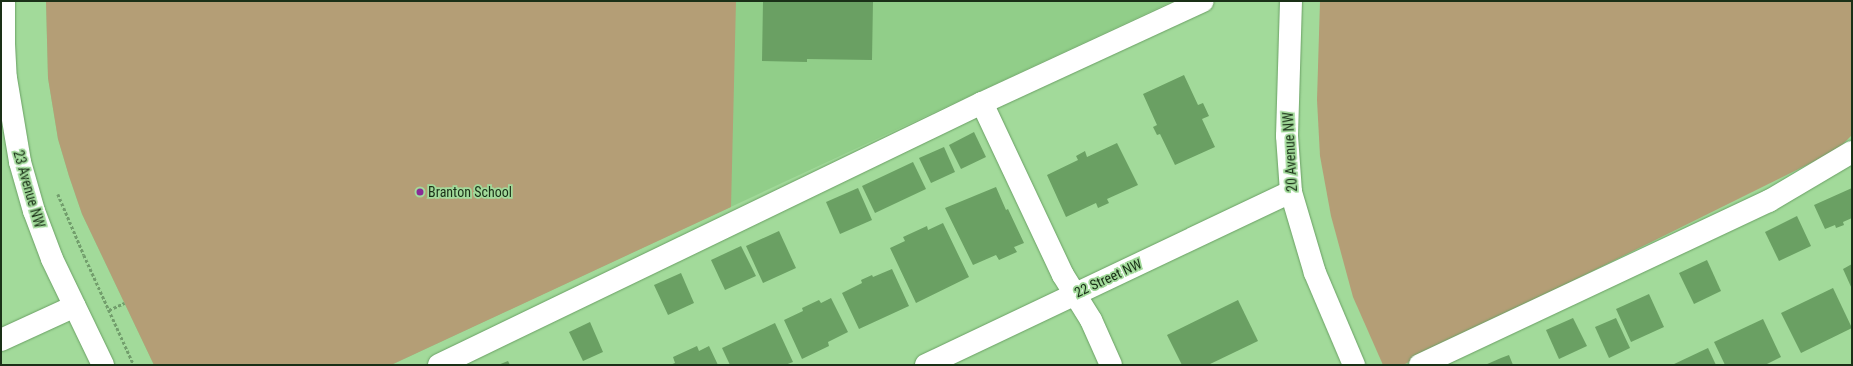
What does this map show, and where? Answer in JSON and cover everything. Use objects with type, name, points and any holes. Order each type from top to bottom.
[{"type":"street","name":"23 Avenue NW","points":[[4,1],[6,113],[34,211],[52,259],[103,365]]},
{"type":"street","points":[[439,365],[982,103],[1203,1]]},
{"type":"street","name":"20 Avenue NW","points":[[1291,1],[1287,136],[1291,192],[1315,273],[1354,365]]},
{"type":"street","points":[[982,103],[1063,275],[1091,320],[1111,365]]},
{"type":"street","points":[[1420,365],[1769,201],[1852,152]]},
{"type":"street","name":"22 Street NW","points":[[926,365],[1291,192]]},
{"type":"street","points":[[1,340],[75,306]]},
{"type":"path","points":[[56,188],[84,255],[134,365]]},
{"type":"path","points":[[109,310],[124,303]]},
{"type":"shaded area","name":"Branton School","points":[[46,1],[1173,1],[391,365],[154,365],[82,214],[58,139],[48,78]]},
{"type":"shaded area","name":"Branton School","points":[[46,1],[736,1],[731,207],[391,365],[154,365],[82,214],[58,139],[48,78]]},
{"type":"shaded area","points":[[1320,1],[1852,1],[1852,135],[1837,150],[1403,365],[1383,365],[1353,297],[1331,216],[1320,156],[1317,100]]},
{"type":"building","points":[[763,1],[873,1],[872,60],[807,59],[807,62],[762,61]]},
{"type":"building","points":[[1184,75],[1198,105],[1203,103],[1209,116],[1202,119],[1215,147],[1175,165],[1160,134],[1157,135],[1153,127],[1157,125],[1143,94]]},
{"type":"building","points":[[974,132],[986,157],[961,169],[949,145]]},
{"type":"building","points":[[1117,143],[1138,185],[1107,199],[1109,203],[1098,208],[1096,203],[1066,217],[1047,175],[1078,160],[1076,156],[1085,151],[1087,157]]},
{"type":"building","points":[[944,147],[955,172],[931,183],[919,158]]},
{"type":"building","points":[[913,162],[926,189],[875,213],[862,186]]},
{"type":"building","points":[[996,187],[1006,210],[1008,209],[1024,243],[1014,247],[1017,252],[999,260],[996,255],[973,265],[945,208]]},
{"type":"building","points":[[858,188],[872,220],[840,234],[826,202]]},
{"type":"building","points":[[1852,188],[1852,218],[1843,222],[1844,225],[1836,228],[1835,225],[1825,229],[1814,205]]},
{"type":"building","points":[[1797,216],[1811,246],[1779,261],[1765,232]]},
{"type":"building","points":[[943,223],[969,277],[916,303],[890,248],[905,241],[903,237],[927,226],[928,230]]},
{"type":"building","points":[[779,231],[796,268],[763,283],[746,246]]},
{"type":"building","points":[[741,246],[756,276],[725,290],[711,260]]},
{"type":"building","points":[[1707,260],[1721,291],[1694,304],[1679,273]]},
{"type":"building","points":[[1852,264],[1852,289],[1843,269]]},
{"type":"building","points":[[892,269],[909,306],[859,329],[842,293],[862,283],[861,280]]},
{"type":"building","points":[[681,273],[694,303],[668,315],[654,285]]},
{"type":"building","points":[[1833,288],[1852,328],[1801,353],[1781,313]]},
{"type":"building","points":[[1649,294],[1664,327],[1631,342],[1616,309]]},
{"type":"building","points":[[831,298],[848,332],[828,342],[829,346],[802,359],[784,320],[803,311],[802,308],[819,300],[821,303]]},
{"type":"building","points":[[1238,300],[1258,341],[1208,365],[1182,365],[1167,335]]},
{"type":"building","points":[[1573,318],[1587,346],[1559,359],[1546,330]]},
{"type":"building","points":[[1616,318],[1630,348],[1609,358],[1595,327]]},
{"type":"building","points":[[1763,319],[1781,357],[1765,365],[1725,365],[1714,342]]},
{"type":"building","points":[[590,322],[603,352],[583,361],[569,332]]},
{"type":"building","points":[[775,323],[793,362],[785,365],[730,365],[722,348]]},
{"type":"building","points":[[697,346],[699,351],[709,346],[718,365],[670,365],[675,363],[673,357]]},
{"type":"building","points":[[1708,348],[1716,365],[1672,365]]},
{"type":"building","points":[[1509,355],[1513,365],[1485,365],[1501,358]]},
{"type":"building","points":[[508,361],[510,365],[498,365]]},
{"type":"place","name":"Branton School","points":[[420,192]]}]
